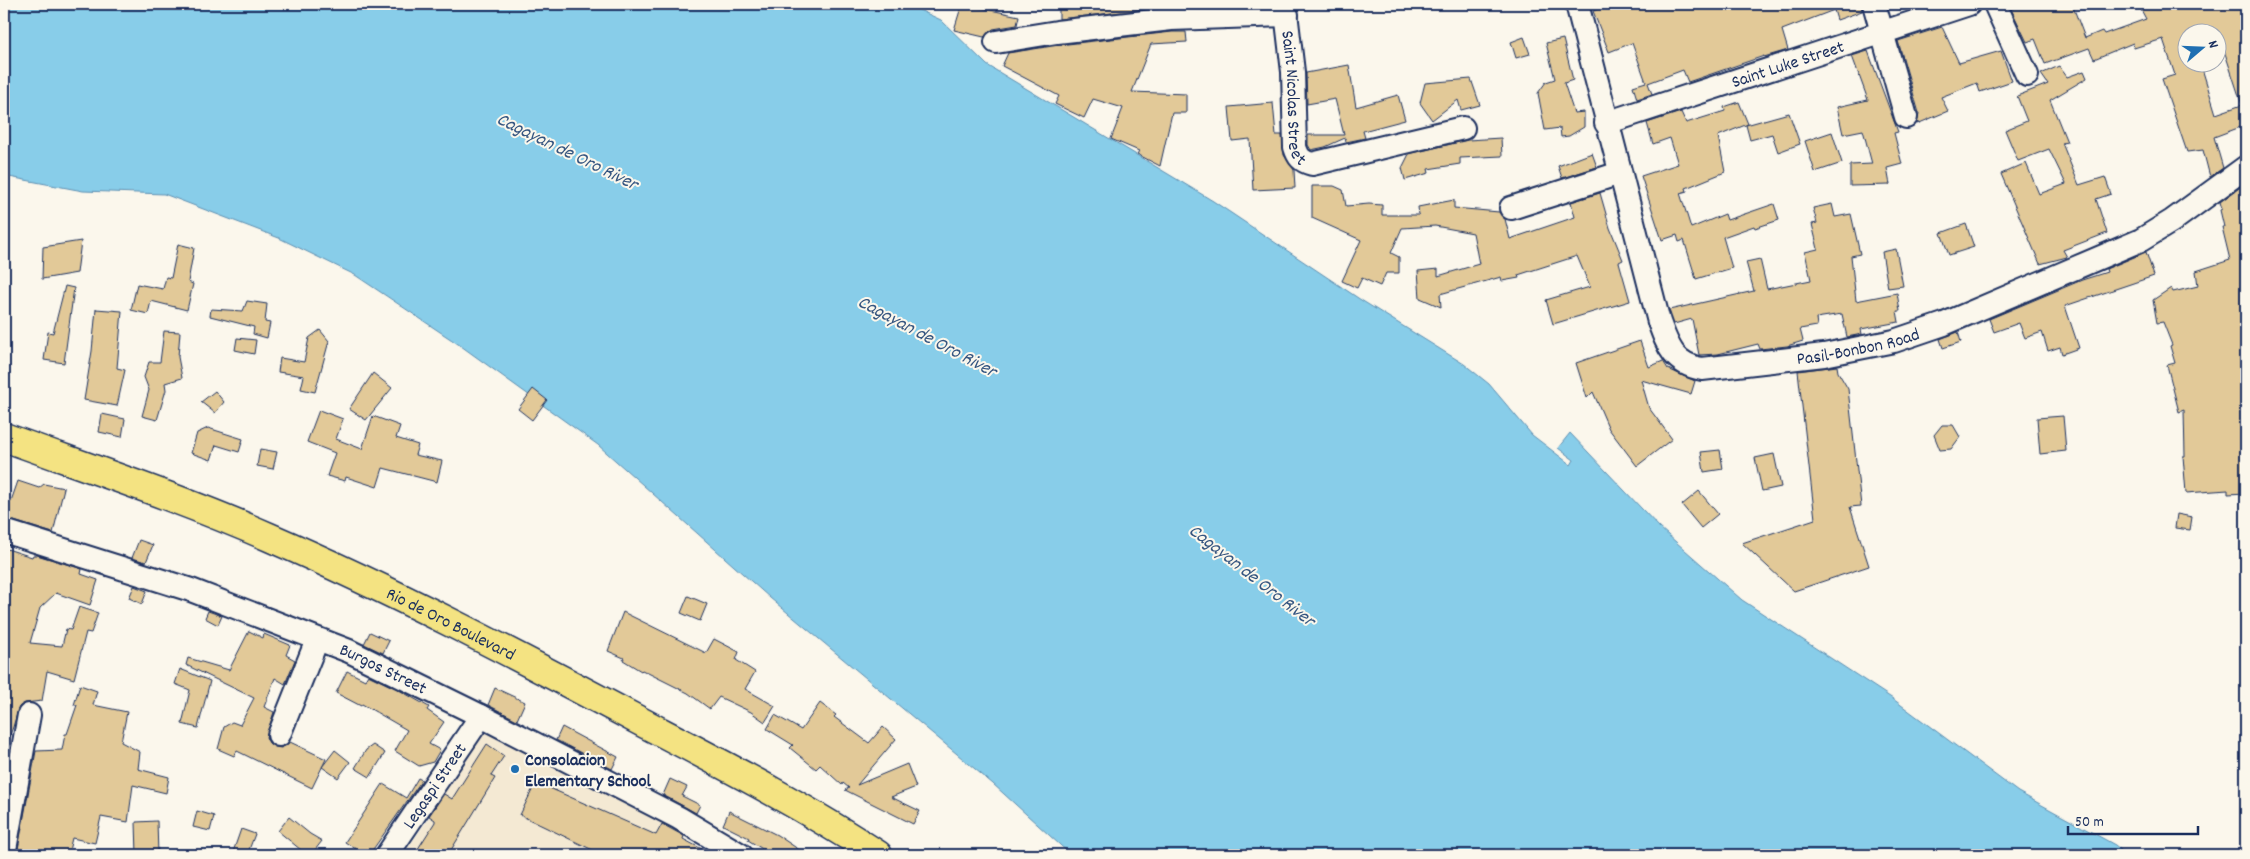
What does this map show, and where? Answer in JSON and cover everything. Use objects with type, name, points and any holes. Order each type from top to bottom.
[{"type":"main road","name":"Rio de Oro Boulevard","points":[[4,437],[120,478],[267,536],[371,584],[569,683],[840,830],[878,855]]},
{"type":"street","name":"Pasil-Bonbon Road","points":[[1577,4],[1606,123],[1659,322],[1666,342],[1675,356],[1688,366],[1702,369],[1824,355],[1894,341],[1944,324],[2141,240],[2172,221],[2246,167]]},
{"type":"street","points":[[1874,4],[1906,117]]},
{"type":"street","name":"Saint Luke Street","points":[[1606,123],[1969,4]]},
{"type":"street","points":[[1995,4],[2027,75]]},
{"type":"street","name":"Saint Nicolas Street","points":[[996,42],[1057,32],[1171,19],[1286,9],[1293,72],[1295,147],[1298,156],[1303,162],[1312,164],[1463,128]]},
{"type":"street","points":[[1511,208],[1620,173]]},
{"type":"street","name":"Burgos Street","points":[[4,531],[184,587],[349,651],[481,716],[678,818],[741,855]]},
{"type":"street","points":[[279,735],[317,640]]},
{"type":"street","points":[[9,854],[11,774],[29,715]]},
{"type":"street","name":"Legaspi Street","points":[[387,855],[481,716]]},
{"type":"shaded area","name":"Consolacion Elementary School","points":[[488,719],[672,826],[656,855],[403,855],[429,818]]},
{"type":"water","name":"Cagayan de Oro River","points":[[4,4],[906,4],[941,20],[987,65],[1213,201],[1361,300],[1464,364],[1489,384],[1532,435],[1571,465],[1574,460],[1558,448],[1570,433],[1660,528],[1742,600],[1893,699],[2018,792],[2115,845],[2127,855],[1071,855],[993,784],[770,598],[598,445],[461,346],[355,275],[279,238],[164,194],[83,191],[4,176]]},
{"type":"building","points":[[962,4],[1019,16],[1017,25],[993,29],[984,37],[954,30]]},
{"type":"building","points":[[1059,4],[1184,4],[1184,5],[1059,19]]},
{"type":"building","points":[[1612,4],[1861,4],[1862,11],[1837,20],[1834,10],[1782,30],[1788,50],[1764,56],[1688,82],[1683,70],[1648,83],[1652,94],[1637,99],[1633,86],[1646,82],[1632,43],[1609,52],[1593,11]]},
{"type":"building","points":[[2025,4],[2072,4],[2085,38],[2102,31],[2104,34],[2146,19],[2138,4],[2246,4],[2246,125],[2214,137],[2223,168],[2210,177],[2203,150],[2187,152],[2162,79],[2175,75],[2163,39],[2134,48],[2133,43],[2094,59],[2089,48],[2045,64],[2035,39],[2027,42],[2011,9]]},
{"type":"building","points":[[1942,27],[1959,63],[2001,51],[2012,81],[1980,92],[1977,83],[1941,97],[1948,111],[1917,124],[1919,113],[1898,41]]},
{"type":"building","points":[[1172,32],[1186,32],[1187,42],[1151,44],[1132,92],[1186,94],[1186,113],[1172,113],[1160,166],[1137,154],[1139,151],[1111,139],[1123,108],[1093,99],[1084,118],[1055,104],[1059,96],[1002,66],[1008,53]]},
{"type":"building","points":[[1524,37],[1530,54],[1516,58],[1511,42]]},
{"type":"building","points":[[1563,39],[1573,80],[1564,83],[1574,113],[1584,112],[1584,127],[1569,136],[1561,137],[1560,128],[1545,130],[1538,93],[1546,82],[1555,79],[1546,43]]},
{"type":"building","points":[[1868,51],[1898,132],[1894,133],[1902,164],[1887,168],[1890,185],[1850,186],[1850,165],[1872,164],[1863,130],[1843,134],[1837,107],[1868,100],[1852,56]]},
{"type":"building","points":[[1349,65],[1356,107],[1398,95],[1405,120],[1363,131],[1365,138],[1346,142],[1345,138],[1325,147],[1311,150],[1308,145],[1308,135],[1344,135],[1335,99],[1307,104],[1306,73]]},
{"type":"building","points":[[2059,66],[2067,77],[2084,71],[2087,78],[2050,100],[2067,142],[2062,143],[2079,185],[2105,177],[2111,194],[2096,199],[2107,233],[2063,250],[2067,257],[2040,264],[2001,174],[2026,163],[2039,194],[2066,184],[2049,149],[2018,161],[2005,130],[2027,121],[2017,96],[2048,84],[2041,74]]},
{"type":"building","points":[[1471,79],[1480,105],[1461,110],[1458,100],[1432,120],[1420,103],[1425,83]]},
{"type":"building","points":[[1739,102],[1748,124],[1718,136],[1725,172],[1686,188],[1687,191],[1680,193],[1691,228],[1725,214],[1727,220],[1774,204],[1779,220],[1755,228],[1754,226],[1723,237],[1732,268],[1696,279],[1684,240],[1679,242],[1677,235],[1662,240],[1641,176],[1678,164],[1670,138],[1653,144],[1647,123],[1681,112],[1686,123],[1725,111],[1724,107]]},
{"type":"building","points":[[1273,103],[1276,135],[1282,135],[1284,155],[1294,170],[1295,188],[1253,190],[1250,139],[1232,141],[1229,107]]},
{"type":"building","points":[[1789,113],[1800,144],[1778,152],[1772,134],[1750,140],[1746,125]]},
{"type":"building","points":[[1832,132],[1842,163],[1815,172],[1805,141]]},
{"type":"building","points":[[1501,138],[1502,156],[1460,158],[1460,164],[1428,169],[1429,173],[1405,180],[1402,168],[1409,154],[1468,140]]},
{"type":"building","points":[[1592,153],[1597,167],[1562,178],[1558,166]]},
{"type":"building","points":[[1312,186],[1334,186],[1343,190],[1346,206],[1382,205],[1382,215],[1419,215],[1418,207],[1454,200],[1454,208],[1499,212],[1505,219],[1510,239],[1575,217],[1571,202],[1600,193],[1610,228],[1623,260],[1619,262],[1630,301],[1553,324],[1546,300],[1590,287],[1577,256],[1518,275],[1519,278],[1502,281],[1501,277],[1440,294],[1441,307],[1420,298],[1418,271],[1438,269],[1438,276],[1479,264],[1473,233],[1435,226],[1402,228],[1391,253],[1399,257],[1399,273],[1386,273],[1380,286],[1362,278],[1357,288],[1342,281],[1361,240],[1312,218]]},
{"type":"building","points":[[2242,186],[2246,200],[2246,493],[2228,494],[2228,490],[2186,493],[2183,456],[2185,456],[2184,410],[2179,412],[2167,365],[2175,363],[2170,346],[2172,345],[2163,322],[2157,323],[2153,300],[2171,288],[2173,292],[2198,286],[2196,271],[2230,260],[2222,227],[2224,227],[2220,202]]},
{"type":"building","points":[[1832,204],[1835,217],[1851,214],[1860,254],[1851,256],[1856,301],[1897,293],[1900,311],[1897,311],[1899,322],[1861,329],[1862,334],[1847,337],[1842,314],[1816,318],[1817,326],[1800,329],[1803,341],[1787,346],[1760,349],[1758,344],[1718,354],[1699,355],[1692,319],[1674,324],[1669,310],[1754,291],[1746,262],[1760,259],[1767,289],[1811,280],[1805,252],[1818,249],[1812,224],[1817,223],[1813,208]]},
{"type":"building","points":[[1966,224],[1974,247],[1949,255],[1941,233]]},
{"type":"building","points":[[81,241],[77,273],[42,279],[43,247]]},
{"type":"building","points":[[178,244],[194,248],[188,282],[193,284],[187,310],[151,301],[148,314],[131,310],[137,284],[163,289],[166,277],[171,278]]},
{"type":"building","points":[[1896,249],[1903,286],[1888,288],[1882,252]]},
{"type":"building","points":[[2146,252],[2154,276],[2065,306],[2079,348],[2062,354],[2060,347],[2048,351],[2042,332],[2025,338],[2019,323],[1994,332],[1989,319],[2082,280],[2107,272],[2106,269]]},
{"type":"building","points":[[65,286],[74,288],[64,363],[44,360],[48,332],[53,333]]},
{"type":"building","points":[[247,301],[267,304],[265,322],[270,323],[267,338],[253,334],[254,327],[210,316],[211,309],[243,311]]},
{"type":"building","points":[[96,309],[122,311],[117,368],[125,370],[117,406],[84,400],[92,351]]},
{"type":"building","points":[[320,330],[329,341],[315,392],[301,389],[304,376],[278,372],[280,358],[304,362],[309,338]]},
{"type":"building","points":[[164,331],[180,332],[178,357],[182,378],[165,383],[166,390],[157,420],[142,416],[149,390],[144,377],[149,362],[160,362]]},
{"type":"building","points":[[1958,332],[1961,342],[1943,348],[1940,339]]},
{"type":"building","points":[[237,338],[256,340],[254,354],[235,350]]},
{"type":"building","points":[[1640,341],[1649,367],[1663,361],[1668,369],[1695,381],[1691,394],[1641,380],[1649,408],[1672,439],[1637,466],[1609,429],[1593,392],[1587,398],[1576,363]]},
{"type":"building","points":[[1837,366],[1838,372],[1848,389],[1861,506],[1850,507],[1869,566],[1794,591],[1742,543],[1815,519],[1798,371]]},
{"type":"building","points":[[373,373],[392,388],[366,420],[349,409]]},
{"type":"building","points":[[533,389],[547,400],[532,420],[518,409]]},
{"type":"building","points":[[215,391],[224,402],[215,413],[201,402]]},
{"type":"building","points":[[319,410],[343,419],[336,439],[362,449],[373,416],[400,426],[396,438],[418,445],[415,455],[442,461],[437,482],[383,468],[377,487],[346,477],[345,481],[327,476],[335,453],[307,442]]},
{"type":"building","points":[[102,414],[125,419],[122,437],[99,432]]},
{"type":"building","points":[[2063,416],[2066,451],[2040,454],[2037,418]]},
{"type":"building","points":[[1942,425],[1953,425],[1960,437],[1951,449],[1940,450],[1934,435]]},
{"type":"building","points":[[208,428],[243,439],[239,452],[216,445],[211,460],[191,453],[197,433]]},
{"type":"building","points":[[260,449],[277,452],[273,469],[257,466]]},
{"type":"building","points":[[1720,450],[1723,469],[1704,472],[1701,452]]},
{"type":"building","points":[[1774,454],[1781,487],[1762,491],[1755,458]]},
{"type":"building","points":[[18,481],[39,488],[44,484],[64,488],[53,533],[4,518],[4,499],[11,501]]},
{"type":"building","points":[[1699,491],[1718,514],[1701,528],[1682,505]]},
{"type":"building","points":[[2177,514],[2192,517],[2190,530],[2175,528]]},
{"type":"building","points":[[139,540],[153,545],[146,562],[132,558]]},
{"type":"building","points":[[4,548],[32,557],[37,555],[82,569],[81,574],[98,580],[90,605],[56,593],[40,608],[30,643],[62,646],[66,629],[71,630],[79,607],[98,613],[91,633],[86,632],[74,679],[47,671],[42,701],[25,703],[19,707],[4,750]]},
{"type":"building","points":[[134,586],[147,591],[142,604],[129,598]]},
{"type":"building","points":[[688,596],[707,604],[700,621],[681,613]]},
{"type":"building","points":[[208,611],[222,616],[218,625],[205,618]]},
{"type":"building","points":[[623,612],[706,653],[714,639],[739,652],[736,660],[755,672],[745,689],[775,706],[765,722],[751,712],[719,697],[710,709],[688,693],[641,671],[623,660],[624,658],[608,651]]},
{"type":"building","points":[[249,631],[263,638],[264,634],[290,645],[286,655],[295,660],[285,684],[275,678],[264,707],[274,712],[266,737],[269,743],[275,747],[281,748],[290,742],[326,759],[312,788],[237,751],[234,756],[218,749],[224,727],[232,722],[240,725],[254,698],[186,665],[188,658],[229,670]]},
{"type":"building","points":[[370,632],[389,641],[383,653],[364,644]]},
{"type":"building","points":[[180,669],[210,681],[198,728],[182,724],[190,690],[175,684]]},
{"type":"building","points":[[347,671],[365,680],[368,675],[399,690],[429,707],[427,710],[444,722],[429,744],[440,750],[433,762],[419,766],[395,751],[407,730],[362,704],[361,706],[336,693]]},
{"type":"building","points":[[80,685],[97,691],[93,705],[127,712],[121,742],[140,752],[138,769],[169,777],[166,793],[133,785],[128,822],[101,817],[95,843],[72,838],[68,855],[40,855],[18,849],[36,751],[62,750],[65,734],[67,734],[77,705],[74,705]]},
{"type":"building","points":[[495,688],[525,702],[517,720],[488,705]]},
{"type":"building","points":[[820,703],[836,715],[834,717],[869,743],[883,727],[896,739],[857,785],[907,764],[916,787],[891,797],[920,811],[913,824],[845,790],[849,788],[843,783],[842,785],[820,765],[816,769],[790,748],[793,745],[767,729],[775,715],[801,730]]},
{"type":"building","points":[[562,727],[618,757],[612,769],[556,740]]},
{"type":"building","points":[[487,744],[504,756],[491,776],[495,778],[448,855],[414,855],[435,822],[429,816],[444,794],[452,799]]},
{"type":"building","points":[[373,745],[385,753],[370,777],[355,768],[366,750]]},
{"type":"building","points":[[335,750],[350,762],[338,778],[322,767]]},
{"type":"building","points":[[418,778],[422,780],[369,855],[365,855],[345,842],[383,784],[406,798]]},
{"type":"building","points":[[670,779],[687,787],[682,796],[700,805],[696,813],[663,795]]},
{"type":"building","points":[[536,782],[656,835],[662,824],[684,836],[683,839],[713,855],[603,855],[520,815]]},
{"type":"building","points":[[197,811],[214,816],[210,831],[193,827]]},
{"type":"building","points":[[729,811],[777,835],[807,855],[772,855],[748,840],[749,838],[723,825]]},
{"type":"building","points":[[289,817],[322,841],[311,855],[307,855],[278,831]]},
{"type":"building","points":[[157,821],[158,855],[137,855],[136,822]]},
{"type":"building","points":[[241,829],[255,834],[247,855],[233,852]]},
{"type":"place","name":"Consolacion Elementary School","points":[[515,769]]}]
